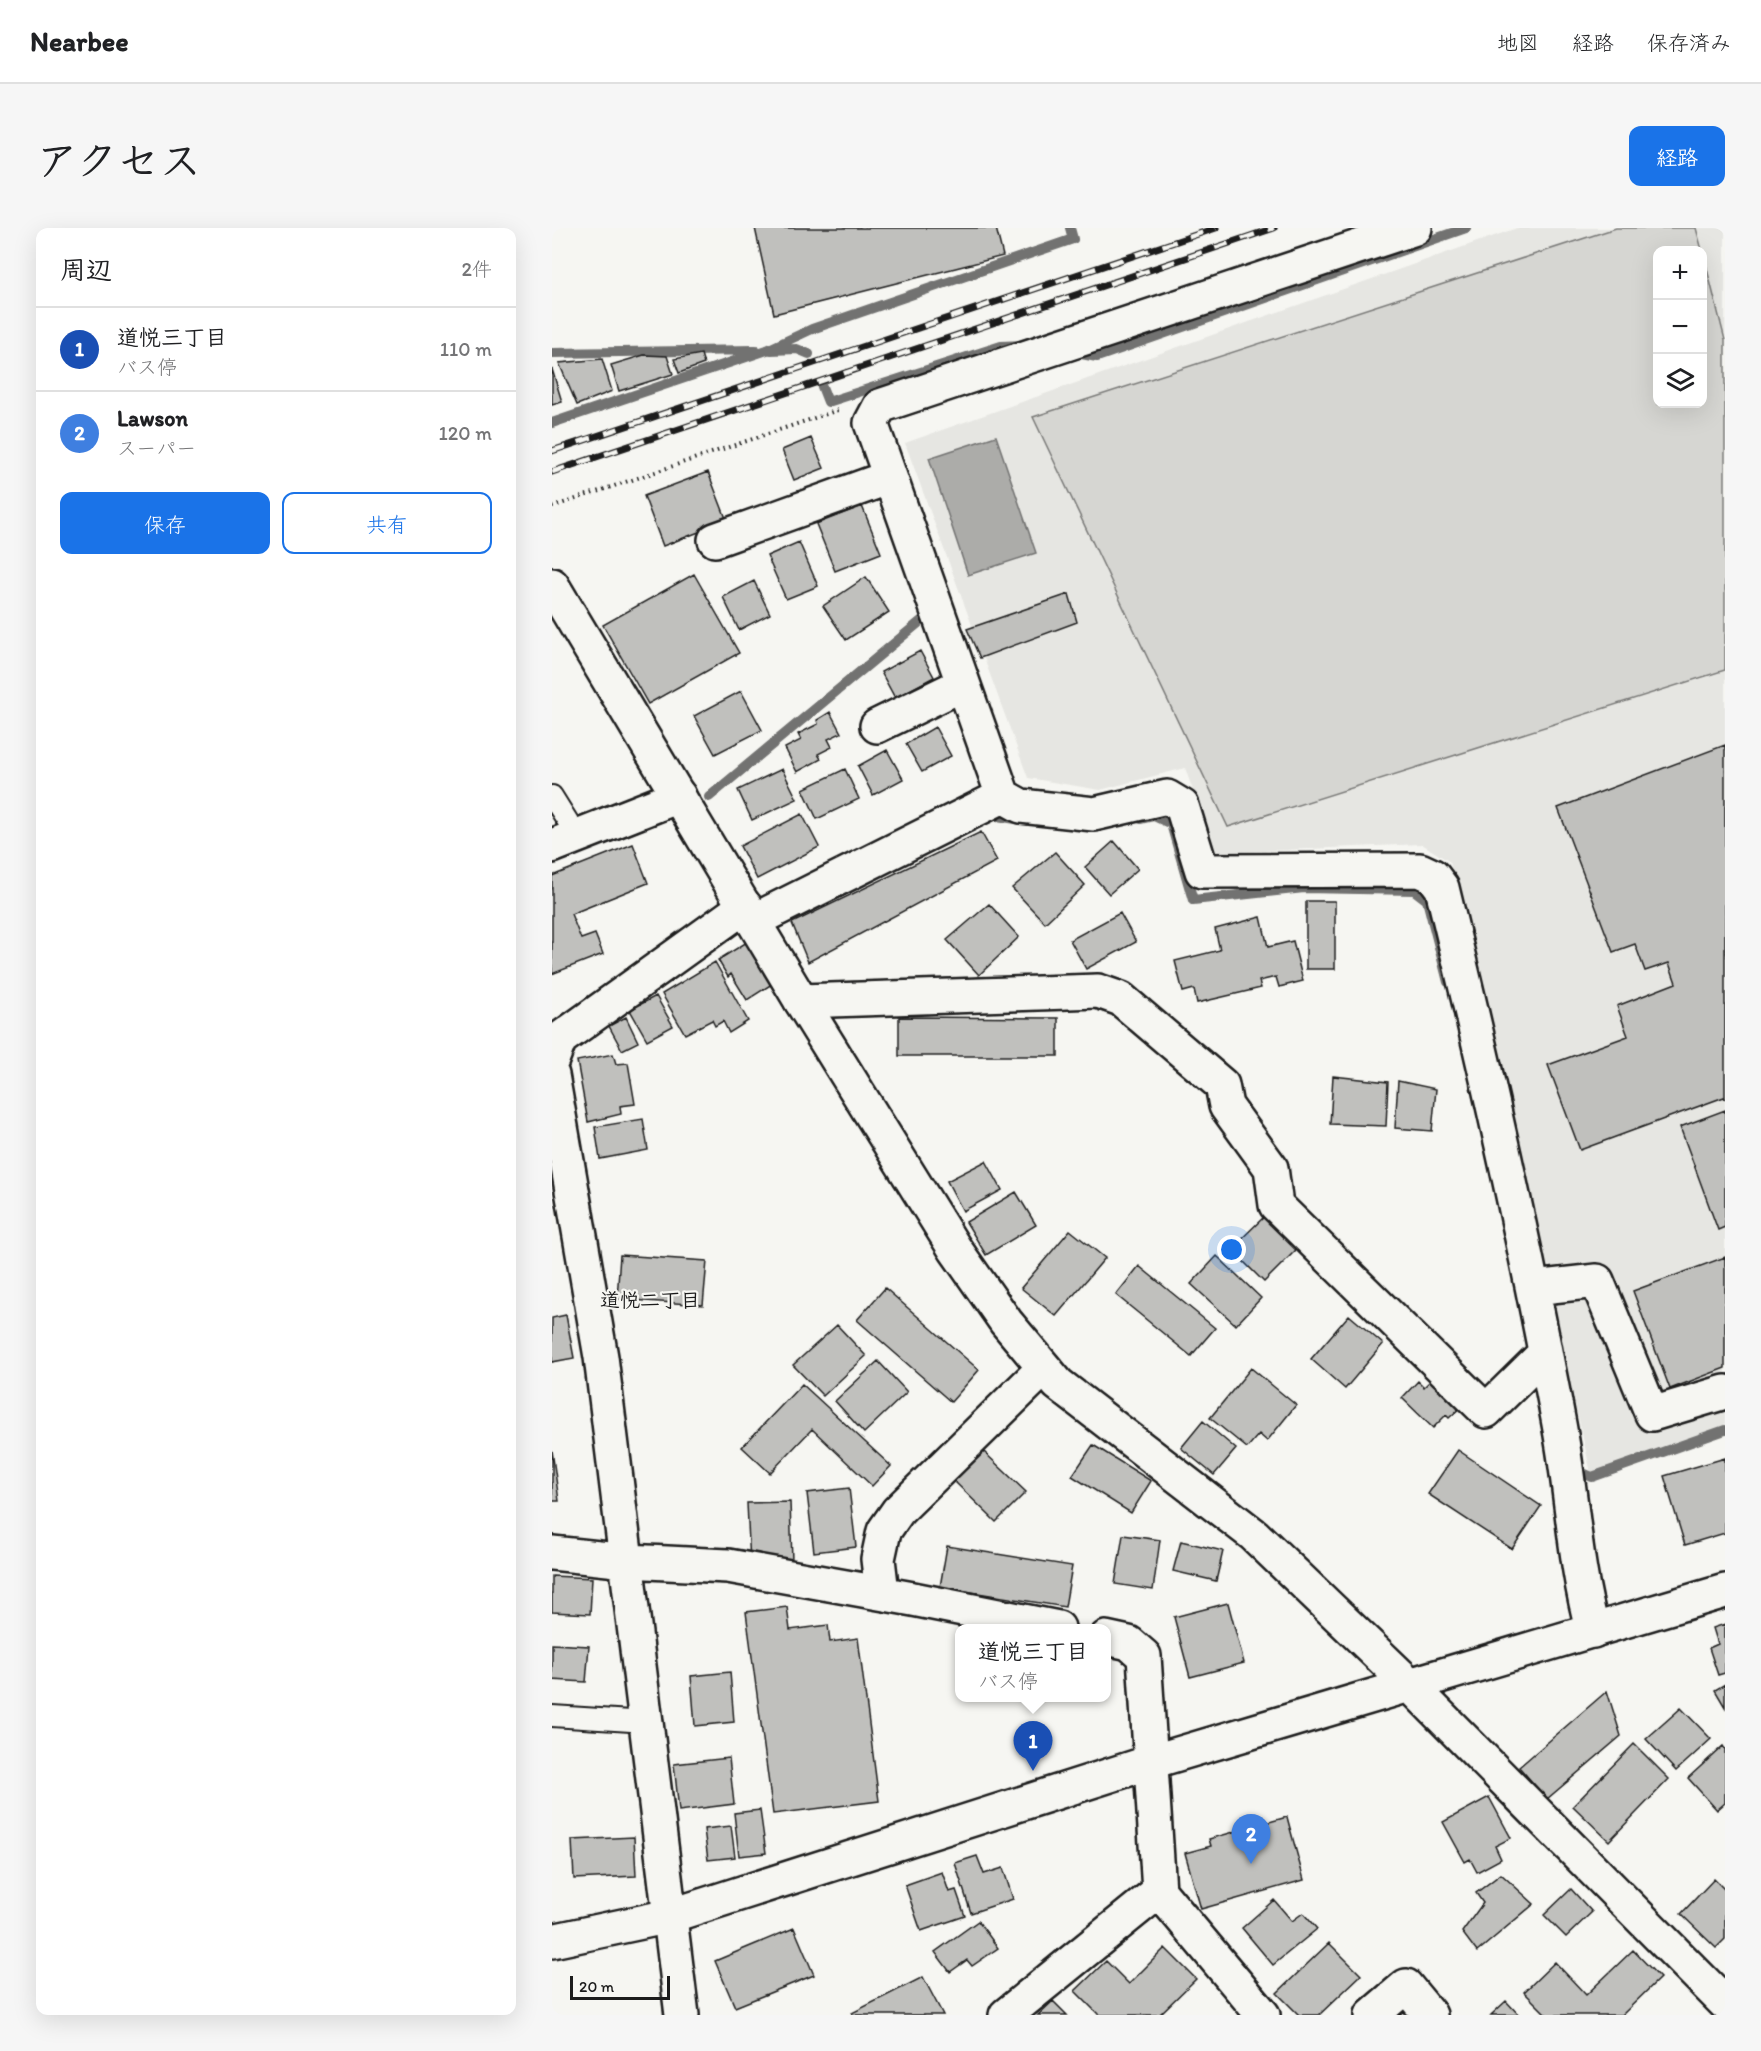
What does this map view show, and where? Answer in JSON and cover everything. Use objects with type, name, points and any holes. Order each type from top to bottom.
[{"type":"street","points":[[1415,228],[880,406],[872,423],[955,688],[1003,796],[1021,806],[1094,814],[1167,797],[1182,806],[1202,871],[1420,870],[1433,876],[1442,888],[1498,1120],[1533,1288],[1563,1448],[1573,1530],[1593,1631]]},
{"type":"street","points":[[715,540],[890,477]]},
{"type":"street","points":[[552,585],[801,1001],[955,1249],[1006,1322],[1044,1368],[1058,1384],[1254,1535],[1409,1684],[1725,2003]]},
{"type":"street","points":[[878,726],[955,688]]},
{"type":"street","points":[[565,841],[678,796]]},
{"type":"street","points":[[552,1060],[560,1039],[749,913],[1003,796]]},
{"type":"street","points":[[801,1001],[1098,991],[1121,999],[1222,1085],[1226,1106],[1271,1168],[1276,1205],[1486,1411],[1545,1353]]},
{"type":"street","points":[[552,1075],[562,1196],[602,1357],[682,2015]]},
{"type":"street","points":[[1533,1288],[1596,1281],[1652,1414],[1725,1392]]},
{"type":"street","points":[[882,1593],[878,1559],[884,1531],[898,1511],[1044,1368]]},
{"type":"street","points":[[552,1553],[627,1561],[728,1566],[882,1593],[1034,1624]]},
{"type":"street","points":[[552,1941],[670,1916],[1151,1762],[1725,1591]]},
{"type":"street","points":[[1111,1639],[1128,1643],[1144,1656],[1160,1891],[1263,2015]]},
{"type":"street","points":[[1006,2015],[1160,1891]]},
{"type":"street","points":[[1372,2015],[1406,1986],[1430,2015]]},
{"type":"lane","points":[[552,796],[565,841]]},
{"type":"lane","points":[[552,1716],[647,1722]]},
{"type":"path","points":[[552,507],[850,406],[880,406]]},
{"type":"shaded area","points":[[1517,228],[1725,228],[1725,1429],[1592,1477],[1450,862],[1422,844],[1215,853],[1185,768],[1100,790],[1028,778],[905,443]]},
{"type":"shaded area","points":[[1616,228],[1696,228],[1701,246],[1653,246],[1653,408],[1707,408],[1707,269],[1725,340],[1725,670],[1228,827],[1033,417]]},
{"type":"shaded area","points":[[996,436],[1036,553],[968,575],[929,458]]},
{"type":"building","points":[[755,228],[996,228],[1003,256],[774,314]]},
{"type":"building","points":[[701,354],[704,364],[679,373],[674,359]]},
{"type":"building","points":[[644,355],[667,356],[673,374],[619,391],[611,365]]},
{"type":"building","points":[[602,359],[612,391],[577,405],[559,363]]},
{"type":"building","points":[[552,369],[562,402],[552,405]]},
{"type":"building","points":[[811,438],[824,468],[794,480],[782,450]]},
{"type":"building","points":[[708,472],[727,521],[663,546],[644,496]]},
{"type":"building","points":[[862,506],[881,553],[835,571],[816,524]]},
{"type":"building","points":[[799,542],[818,586],[786,599],[767,556]]},
{"type":"building","points":[[694,574],[739,653],[648,704],[603,625]]},
{"type":"building","points":[[866,577],[889,612],[846,640],[823,606]]},
{"type":"building","points":[[754,581],[770,614],[739,630],[723,597]]},
{"type":"building","points":[[1069,594],[1077,622],[980,658],[967,629]]},
{"type":"building","points":[[920,651],[934,677],[895,698],[881,672]]},
{"type":"building","points":[[741,691],[762,730],[715,754],[694,716]]},
{"type":"building","points":[[830,712],[841,733],[828,739],[832,747],[818,754],[821,759],[797,772],[785,748],[801,740],[798,734],[818,724],[817,720]]},
{"type":"building","points":[[935,727],[951,756],[922,772],[906,744]]},
{"type":"building","points":[[1725,745],[1725,1099],[1724,1097],[1580,1150],[1548,1065],[1628,1036],[1617,1006],[1676,983],[1669,963],[1645,971],[1635,944],[1613,952],[1558,808]]},
{"type":"building","points":[[887,750],[903,779],[873,795],[858,766]]},
{"type":"building","points":[[782,769],[797,799],[752,820],[738,790]]},
{"type":"building","points":[[845,769],[859,799],[817,819],[803,789]]},
{"type":"building","points":[[802,814],[819,847],[757,879],[740,846]]},
{"type":"building","points":[[981,832],[997,861],[808,962],[792,923]]},
{"type":"building","points":[[1114,841],[1138,869],[1109,894],[1085,867]]},
{"type":"building","points":[[633,844],[648,883],[571,914],[581,939],[595,934],[603,954],[552,974],[552,876]]},
{"type":"building","points":[[1055,852],[1085,885],[1045,923],[1012,888]]},
{"type":"building","points":[[1306,901],[1335,901],[1335,969],[1306,969]]},
{"type":"building","points":[[989,904],[1019,937],[979,975],[947,940]]},
{"type":"building","points":[[1120,913],[1136,942],[1086,969],[1070,940]]},
{"type":"building","points":[[1261,917],[1268,947],[1293,941],[1303,981],[1279,987],[1276,977],[1259,981],[1261,988],[1197,1003],[1194,989],[1183,992],[1175,961],[1220,950],[1215,929]]},
{"type":"building","points":[[747,942],[772,984],[747,1000],[731,974],[728,977],[718,960]]},
{"type":"building","points":[[715,962],[748,1021],[729,1033],[723,1021],[715,1026],[712,1020],[685,1034],[662,994]]},
{"type":"building","points":[[656,996],[673,1026],[647,1040],[630,1010]]},
{"type":"building","points":[[626,1017],[638,1042],[622,1050],[609,1026]]},
{"type":"building","points":[[899,1017],[1058,1018],[1058,1056],[899,1056]]},
{"type":"building","points":[[613,1054],[616,1064],[628,1063],[635,1104],[620,1106],[621,1114],[588,1122],[577,1061]]},
{"type":"building","points":[[1333,1076],[1388,1082],[1386,1126],[1330,1124]]},
{"type":"building","points":[[1398,1081],[1436,1089],[1432,1131],[1395,1128]]},
{"type":"building","points":[[1725,1110],[1725,1227],[1718,1230],[1680,1127]]},
{"type":"building","points":[[643,1119],[648,1150],[600,1159],[595,1127]]},
{"type":"building","points":[[986,1161],[1002,1190],[963,1211],[947,1181]]},
{"type":"building","points":[[1016,1192],[1036,1225],[986,1255],[966,1222]]},
{"type":"building","points":[[1266,1215],[1298,1248],[1264,1282],[1231,1249]]},
{"type":"building","points":[[1070,1230],[1105,1258],[1056,1316],[1021,1288]]},
{"type":"building","points":[[620,1255],[707,1261],[703,1305],[617,1299]]},
{"type":"building","points":[[1217,1256],[1261,1298],[1236,1325],[1191,1284]]},
{"type":"building","points":[[1725,1257],[1725,1368],[1670,1389],[1633,1291]]},
{"type":"building","points":[[1139,1266],[1215,1328],[1191,1356],[1116,1295]]},
{"type":"building","points":[[885,1288],[979,1370],[951,1402],[857,1320]]},
{"type":"building","points":[[566,1315],[574,1358],[552,1362],[552,1318]]},
{"type":"building","points":[[1349,1315],[1383,1344],[1345,1389],[1311,1359]]},
{"type":"building","points":[[837,1325],[866,1356],[823,1396],[793,1365]]},
{"type":"building","points":[[878,1361],[907,1392],[864,1433],[835,1401]]},
{"type":"building","points":[[1251,1368],[1296,1405],[1267,1441],[1259,1434],[1247,1448],[1210,1418]]},
{"type":"building","points":[[1435,1376],[1462,1406],[1449,1418],[1446,1415],[1433,1428],[1402,1398],[1418,1381],[1424,1387]]},
{"type":"building","points":[[802,1384],[891,1466],[872,1486],[812,1429],[770,1473],[742,1447]]},
{"type":"building","points":[[1203,1421],[1236,1449],[1214,1475],[1181,1448]]},
{"type":"building","points":[[1093,1445],[1151,1481],[1131,1513],[1072,1476]]},
{"type":"building","points":[[552,1450],[559,1501],[552,1501]]},
{"type":"building","points":[[1458,1450],[1541,1506],[1512,1549],[1428,1494]]},
{"type":"building","points":[[983,1451],[1026,1492],[996,1522],[953,1480]]},
{"type":"building","points":[[1725,1458],[1725,1533],[1685,1545],[1664,1476]]},
{"type":"building","points":[[849,1488],[856,1547],[814,1552],[807,1493]]},
{"type":"building","points":[[790,1502],[792,1561],[750,1563],[747,1503]]},
{"type":"building","points":[[1123,1535],[1160,1540],[1153,1590],[1115,1584]]},
{"type":"building","points":[[1181,1541],[1223,1551],[1216,1581],[1173,1571]]},
{"type":"building","points":[[947,1546],[1072,1566],[1065,1607],[940,1587]]},
{"type":"building","points":[[552,1576],[592,1578],[590,1614],[552,1612]]},
{"type":"building","points":[[1228,1603],[1244,1663],[1190,1677],[1174,1617]]},
{"type":"building","points":[[787,1607],[790,1630],[828,1625],[830,1642],[858,1638],[879,1801],[773,1814],[746,1612]]},
{"type":"building","points":[[1725,1624],[1725,1673],[1718,1675],[1709,1648],[1718,1644],[1713,1628]]},
{"type":"building","points":[[552,1644],[589,1646],[586,1682],[552,1680]]},
{"type":"building","points":[[730,1672],[734,1722],[695,1726],[691,1676]]},
{"type":"building","points":[[1725,1684],[1725,1707],[1715,1690]]},
{"type":"building","points":[[1607,1691],[1621,1736],[1547,1799],[1519,1767]]},
{"type":"building","points":[[1681,1708],[1711,1739],[1676,1771],[1646,1739]]},
{"type":"building","points":[[1634,1744],[1669,1779],[1609,1841],[1573,1806]]},
{"type":"building","points":[[1723,1746],[1725,1749],[1725,1803],[1717,1810],[1688,1778]]},
{"type":"building","points":[[729,1758],[734,1804],[679,1811],[674,1764]]},
{"type":"building","points":[[1489,1797],[1511,1838],[1495,1846],[1501,1859],[1477,1872],[1470,1859],[1465,1862],[1443,1822]]},
{"type":"building","points":[[760,1810],[766,1853],[739,1856],[734,1813]]},
{"type":"building","points":[[1287,1817],[1304,1880],[1201,1909],[1185,1853],[1211,1846],[1209,1839]]},
{"type":"building","points":[[731,1826],[735,1857],[708,1860],[704,1829]]},
{"type":"building","points":[[634,1837],[636,1876],[574,1879],[572,1840]]},
{"type":"building","points":[[977,1856],[984,1874],[1003,1868],[1013,1899],[971,1913],[955,1863]]},
{"type":"building","points":[[942,1872],[949,1892],[956,1890],[965,1916],[921,1931],[905,1885]]},
{"type":"building","points":[[1501,1874],[1534,1904],[1477,1952],[1462,1932],[1483,1903],[1476,1893]]},
{"type":"building","points":[[1714,1879],[1725,1890],[1725,1939],[1716,1948],[1681,1914]]},
{"type":"building","points":[[1571,1889],[1592,1912],[1566,1937],[1544,1915]]},
{"type":"building","points":[[1274,1900],[1292,1921],[1303,1913],[1317,1929],[1273,1965],[1242,1928]]},
{"type":"building","points":[[978,1921],[998,1948],[972,1966],[967,1960],[950,1972],[935,1952]]},
{"type":"building","points":[[794,1928],[814,1975],[735,2007],[715,1961]]},
{"type":"building","points":[[1329,1943],[1361,1975],[1319,2015],[1299,2015],[1277,1993]]},
{"type":"building","points":[[1165,1948],[1196,1979],[1159,2015],[1099,2015],[1075,1991],[1106,1961],[1129,1984]]},
{"type":"building","points":[[1633,1950],[1660,1978],[1622,2015],[1547,2015],[1524,1992],[1555,1962],[1586,1995]]},
{"type":"building","points":[[923,1977],[943,2015],[853,2015],[852,2013]]},
{"type":"building","points":[[1053,2001],[1067,2015],[1038,2015]]},
{"type":"building","points":[[1506,2001],[1519,2015],[1491,2015]]},
{"type":"waterway","points":[[552,423],[767,350],[812,329],[1073,239],[1070,228]]},
{"type":"waterway","points":[[1071,352],[1097,357],[1466,228]]},
{"type":"waterway","points":[[821,384],[828,402],[1001,346],[1023,345]]},
{"type":"waterway","points":[[771,350],[797,349],[809,354]]},
{"type":"waterway","points":[[552,353],[756,350]]},
{"type":"waterway","points":[[709,797],[927,616],[929,622]]},
{"type":"waterway","points":[[994,807],[997,816],[1022,820]]},
{"type":"waterway","points":[[1141,819],[1154,816],[1171,824],[1193,900],[1304,888],[1414,890],[1427,900],[1448,982]]},
{"type":"waterway","points":[[1572,1468],[1592,1477],[1725,1430]]},
{"type":"railway","points":[[552,451],[1216,228]]},
{"type":"railway","points":[[552,472],[1274,228]]},
{"type":"place","name":"道悦三丁目","points":[[1033,1771]]},
{"type":"place","name":"Lawson","points":[[1251,1864]]},
{"type":"district","name":"道悦二丁目","points":[[650,1300]]}]
